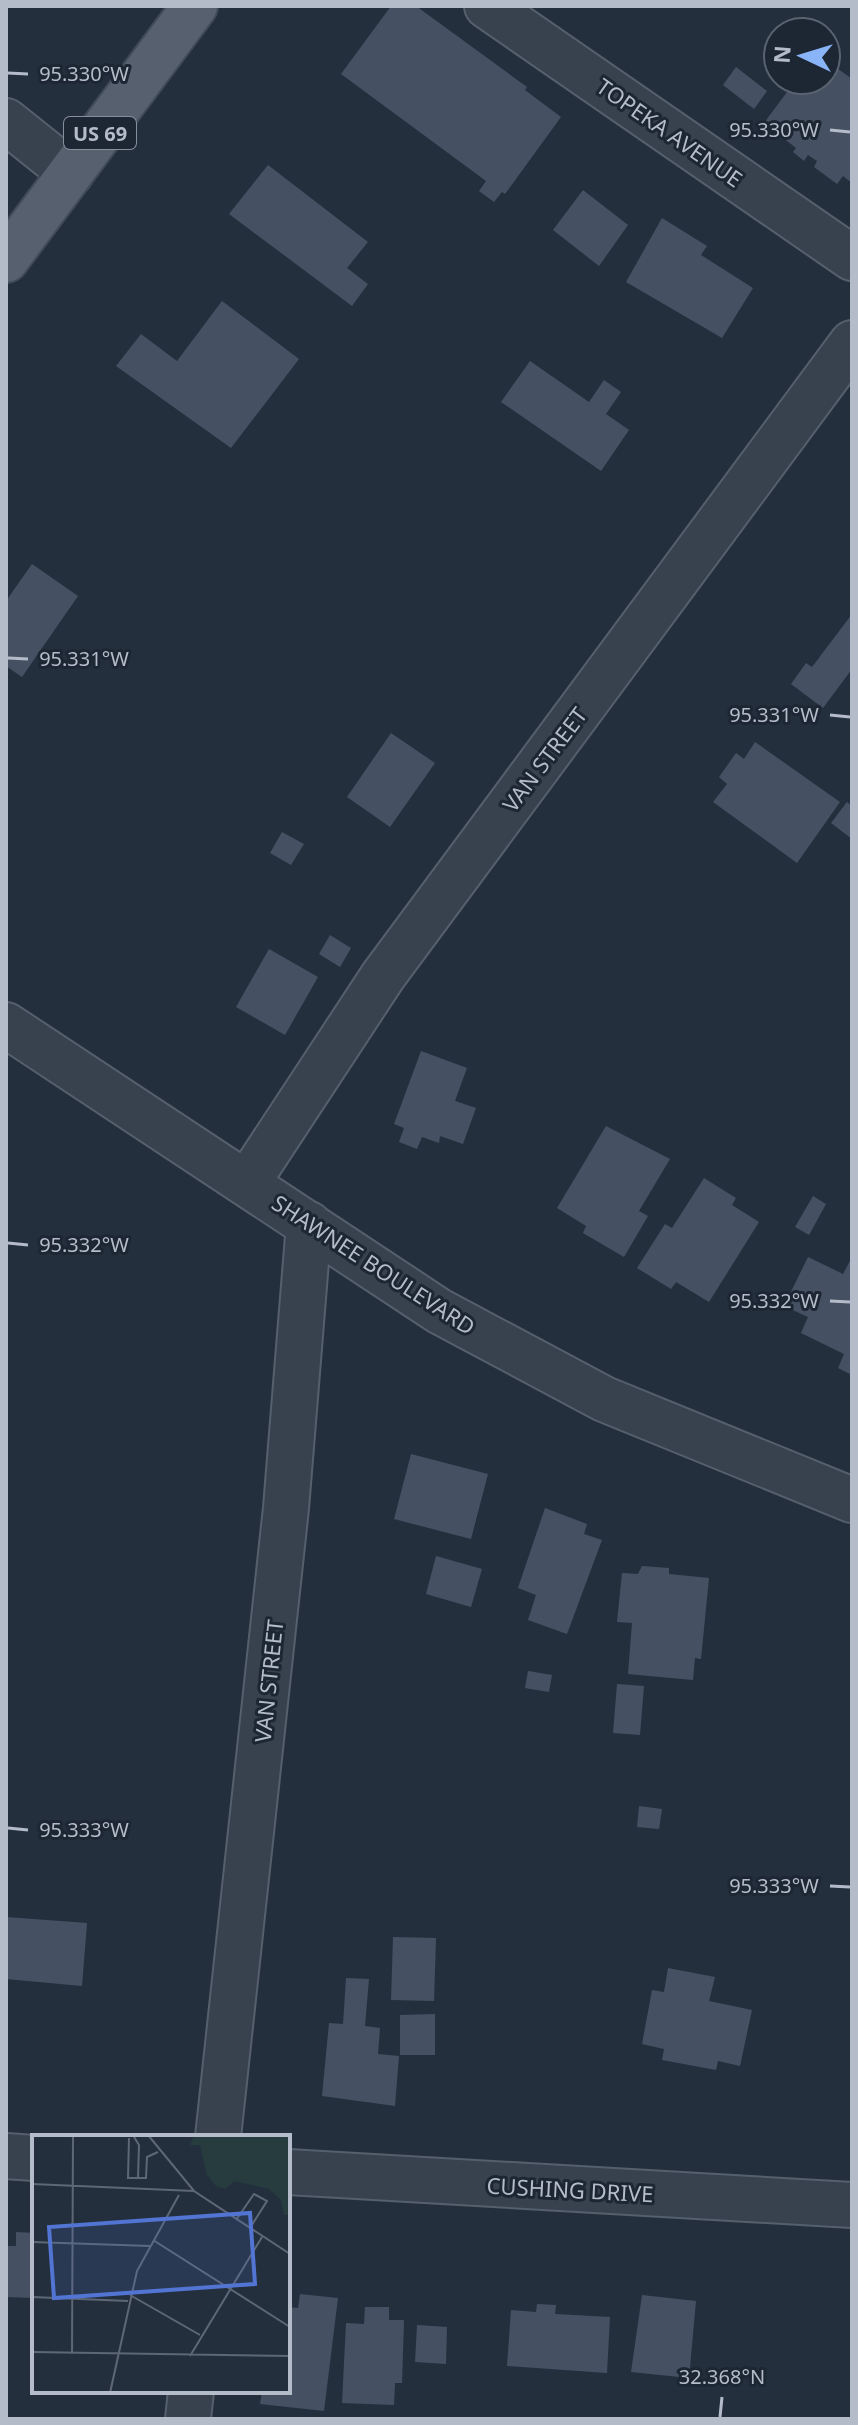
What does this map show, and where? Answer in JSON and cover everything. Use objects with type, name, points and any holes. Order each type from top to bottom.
[{"type":"main road","name":"US 69","points":[[6,260],[71,173],[183,10]]},
{"type":"street","name":"TOPEKA AVENUE","points":[[487,6],[852,258]]},
{"type":"street","points":[[6,121],[71,173]]},
{"type":"street","name":"VAN STREET","points":[[247,1183],[383,976],[852,343]]},
{"type":"street","name":"SHAWNEE BOULEVARD","points":[[6,1025],[439,1311],[604,1399],[852,1500]]},
{"type":"street","name":"VAN STREET","points":[[218,2135],[286,1508],[309,1224]]},
{"type":"street","points":[[6,2156],[32,2158]]},
{"type":"street","name":"CUSHING DRIVE","points":[[290,2172],[852,2205]]},
{"type":"street","points":[[188,2419],[191,2393]]},
{"type":"building","points":[[391,6],[416,6],[527,87],[525,90],[561,117],[505,194],[502,192],[494,202],[479,191],[486,181],[341,74]]},
{"type":"building","points":[[736,67],[762,87],[763,96],[754,109],[723,85]]},
{"type":"building","points":[[842,72],[852,79],[852,183],[843,176],[837,184],[814,167],[817,161],[808,155],[804,161],[793,152],[796,148],[764,123],[784,96],[842,96]]},
{"type":"building","points":[[268,165],[368,242],[347,268],[368,284],[352,306],[229,214]]},
{"type":"building","points":[[583,190],[628,225],[599,266],[553,230]]},
{"type":"building","points":[[662,218],[707,246],[701,255],[753,288],[722,338],[626,282]]},
{"type":"building","points":[[222,301],[299,359],[231,448],[116,366],[141,334],[177,361]]},
{"type":"building","points":[[530,361],[589,402],[604,380],[621,392],[606,414],[629,430],[601,471],[501,402]]},
{"type":"building","points":[[32,564],[78,596],[22,677],[6,666],[6,601]]},
{"type":"building","points":[[852,614],[852,669],[823,708],[791,684],[806,663],[812,667]]},
{"type":"building","points":[[391,733],[435,763],[390,827],[347,797]]},
{"type":"building","points":[[755,742],[840,802],[797,863],[713,802],[727,784],[719,777],[736,753],[744,759]]},
{"type":"building","points":[[847,802],[852,806],[852,839],[831,823]]},
{"type":"building","points":[[282,832],[304,844],[291,865],[270,853]]},
{"type":"building","points":[[330,935],[351,948],[340,967],[319,954]]},
{"type":"building","points":[[269,949],[318,977],[285,1035],[236,1007]]},
{"type":"building","points":[[421,1051],[467,1068],[455,1101],[476,1108],[463,1144],[440,1136],[439,1143],[422,1137],[417,1149],[399,1142],[404,1128],[394,1124]]},
{"type":"building","points":[[606,1126],[670,1159],[639,1211],[648,1216],[624,1257],[583,1233],[586,1226],[557,1208]]},
{"type":"building","points":[[704,1178],[736,1198],[732,1205],[759,1222],[709,1302],[676,1282],[671,1289],[637,1268],[665,1224],[672,1228]]},
{"type":"building","points":[[813,1196],[826,1204],[809,1235],[795,1227]]},
{"type":"building","points":[[808,1257],[843,1274],[852,1257],[852,1375],[838,1368],[844,1354],[801,1333],[808,1317],[784,1306]]},
{"type":"building","points":[[411,1454],[488,1474],[471,1539],[394,1519]]},
{"type":"building","points":[[545,1508],[587,1524],[584,1534],[602,1540],[567,1634],[528,1620],[536,1595],[518,1588]]},
{"type":"building","points":[[436,1556],[482,1569],[471,1607],[426,1594]]},
{"type":"building","points":[[642,1566],[669,1568],[669,1574],[709,1578],[701,1659],[695,1658],[693,1680],[628,1674],[632,1623],[617,1622],[622,1573],[638,1574]]},
{"type":"building","points":[[528,1671],[552,1675],[549,1692],[525,1688]]},
{"type":"building","points":[[617,1684],[644,1686],[640,1735],[613,1733]]},
{"type":"building","points":[[639,1806],[662,1809],[659,1829],[637,1827]]},
{"type":"building","points":[[6,1917],[87,1923],[82,1986],[6,1979]]},
{"type":"building","points":[[393,1937],[436,1938],[434,2001],[391,2000]]},
{"type":"building","points":[[668,1968],[715,1977],[709,2001],[752,2010],[740,2066],[718,2061],[716,2070],[662,2060],[664,2049],[642,2044],[652,1990],[664,1992]]},
{"type":"building","points":[[346,1978],[369,1979],[365,2026],[380,2028],[378,2054],[399,2056],[395,2106],[322,2096],[329,2023],[343,2024]]},
{"type":"building","points":[[435,2014],[435,2055],[400,2055],[400,2015]]},
{"type":"building","points":[[16,2232],[32,2233],[32,2298],[6,2297],[6,2246],[16,2246]]},
{"type":"building","points":[[300,2294],[338,2298],[324,2411],[260,2404],[262,2393],[290,2393],[290,2307],[298,2308]]},
{"type":"building","points":[[642,2295],[696,2301],[689,2378],[631,2372]]},
{"type":"building","points":[[537,2304],[556,2305],[555,2314],[610,2317],[607,2373],[507,2366],[511,2310],[536,2312]]},
{"type":"building","points":[[365,2307],[389,2307],[389,2320],[404,2320],[402,2383],[395,2383],[394,2405],[342,2403],[346,2323],[364,2324]]},
{"type":"building","points":[[417,2325],[447,2327],[446,2364],[415,2362]]}]
